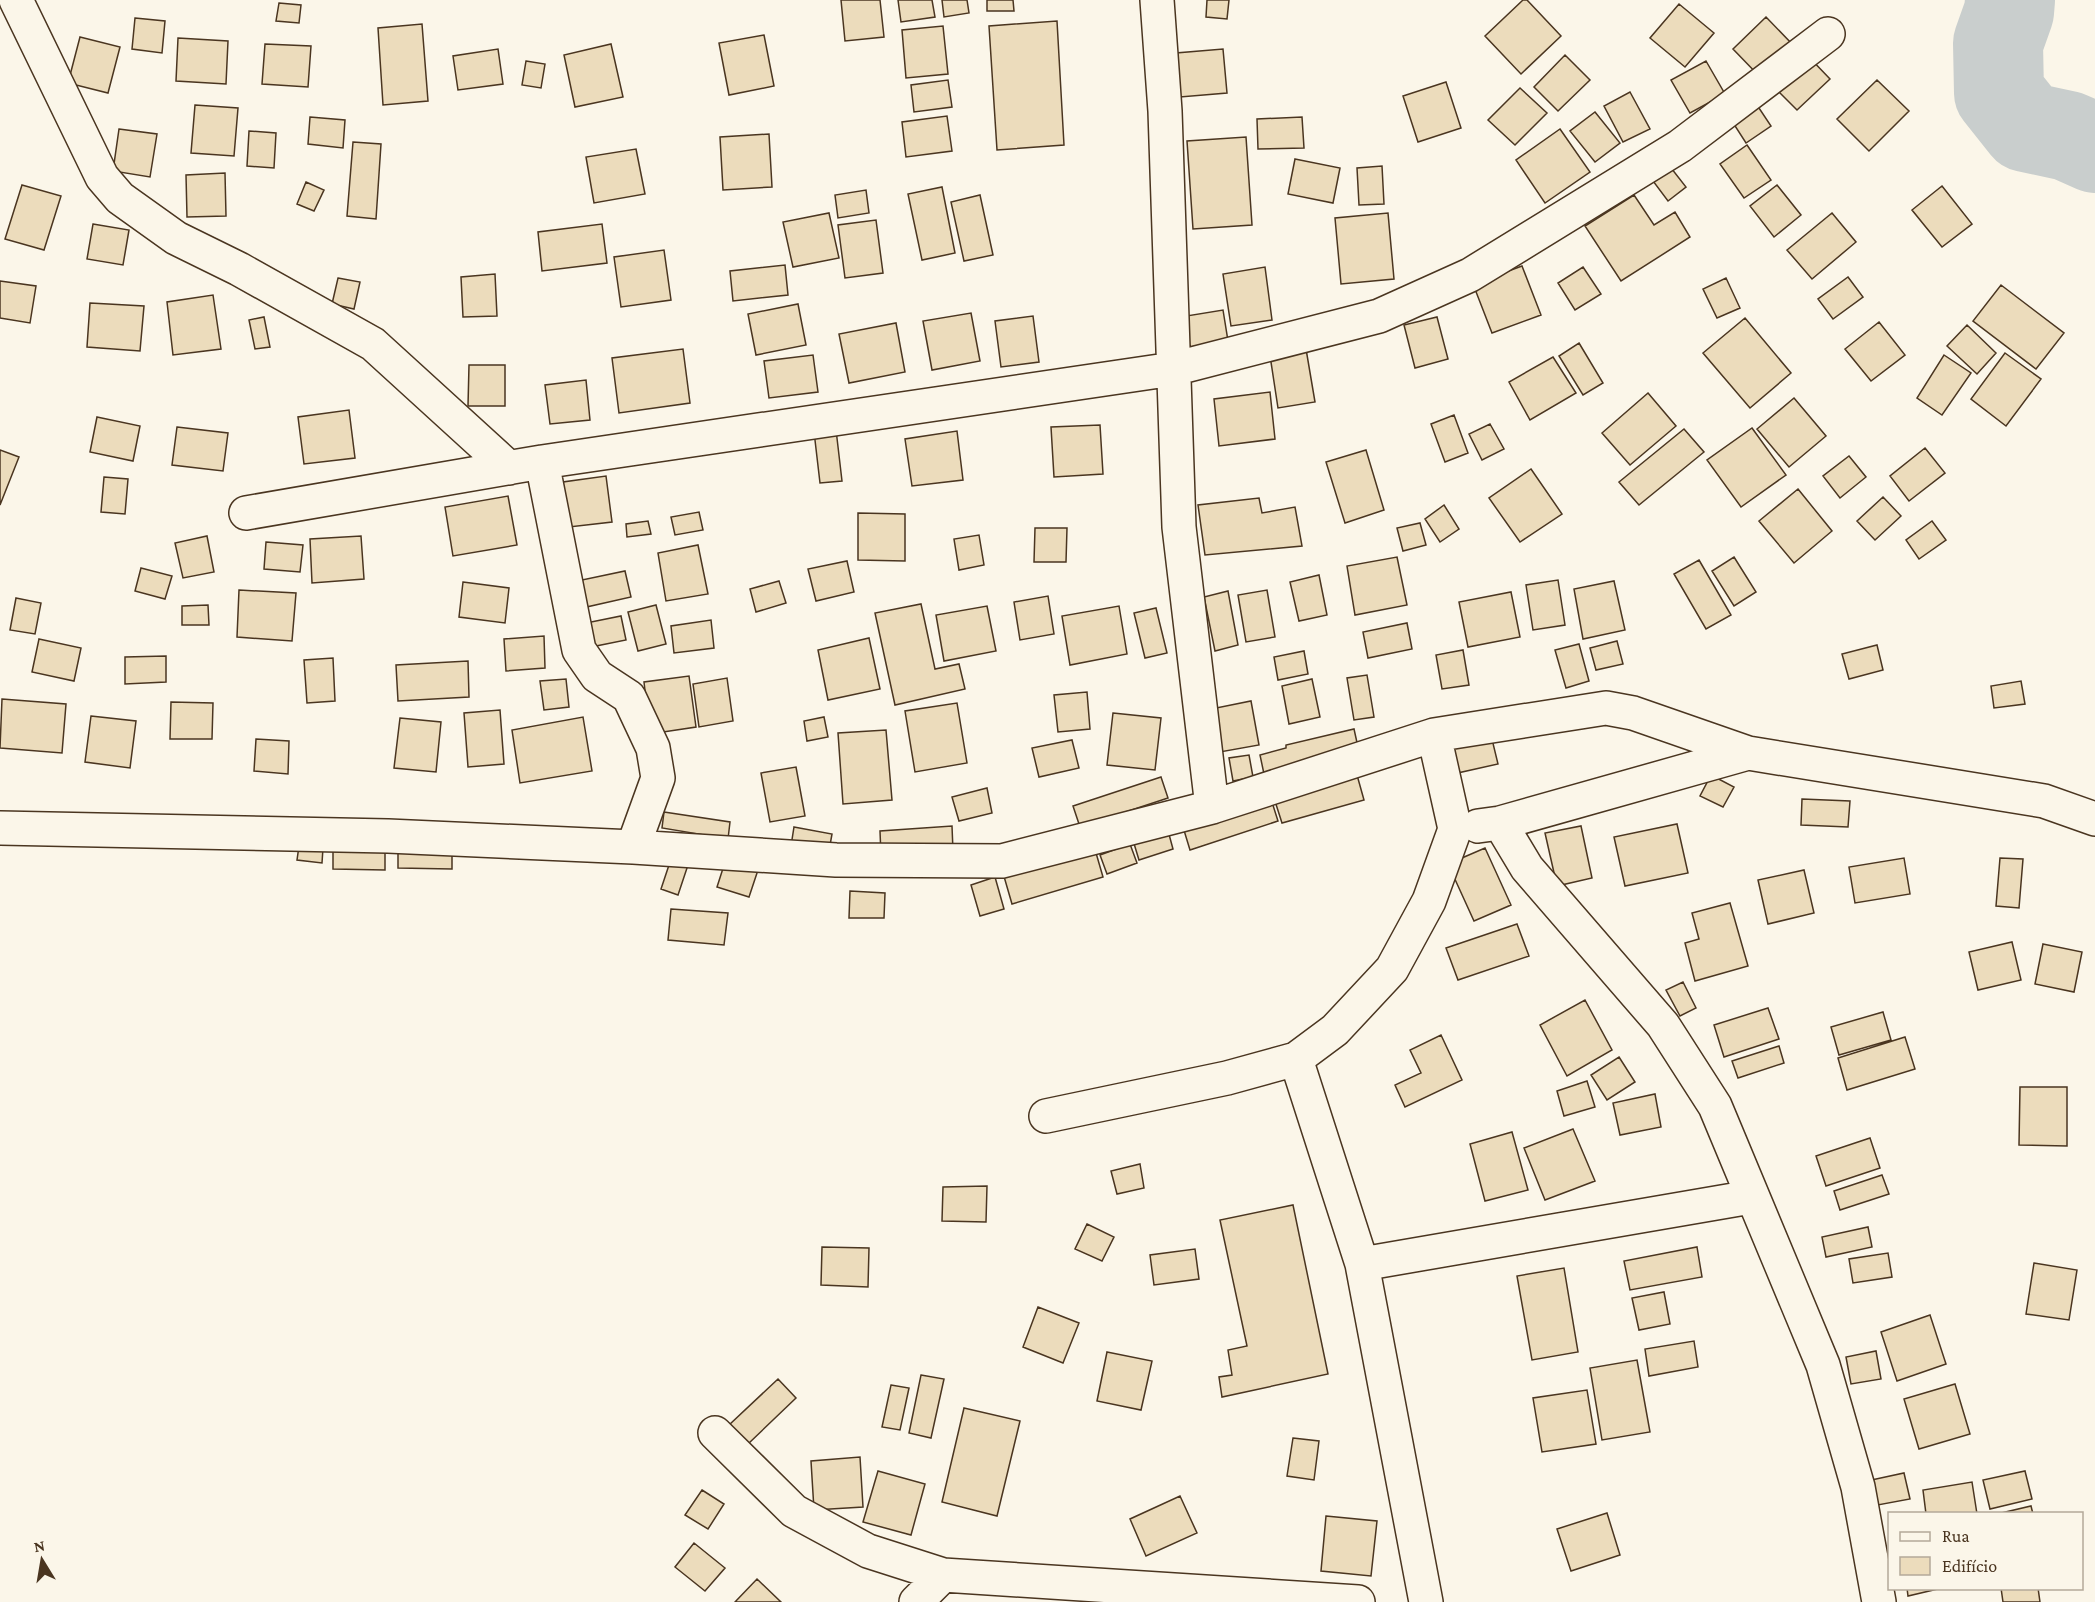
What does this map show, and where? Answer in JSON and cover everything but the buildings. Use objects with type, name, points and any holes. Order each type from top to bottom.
[{"type":"street","points":[[16,0],[102,177],[120,198],[176,238],[239,268],[373,344],[509,468]]},
{"type":"street","points":[[1157,0],[1165,111],[1179,527],[1212,807]]},
{"type":"street","points":[[246,513],[542,462],[1173,369],[1379,316],[1470,275],[1680,146],[1828,34]]},
{"type":"street","points":[[542,462],[579,650],[597,676],[629,698],[652,748],[658,778],[633,847]]},
{"type":"street","points":[[0,828],[388,836],[633,847],[836,860],[1002,861],[1212,807],[1434,735],[1606,708],[1633,713],[1749,753],[2044,801],[2095,819]]},
{"type":"street","points":[[1046,1116],[1227,1078],[1296,1059],[1335,1030],[1392,969],[1429,900],[1455,829],[1434,735]]},
{"type":"street","points":[[1455,829],[1500,823],[1749,753]]},
{"type":"street","points":[[1500,823],[1527,868],[1663,1025],[1715,1106],[1823,1365],[1858,1487],[1879,1602]]},
{"type":"street","points":[[1296,1059],[1362,1264],[1426,1602]]},
{"type":"street","points":[[1362,1264],[1751,1197]]},
{"type":"street","points":[[715,1433],[794,1511],[868,1551],[943,1575],[1359,1602]]},
{"type":"street","points":[[915,1602],[943,1575]]},
{"type":"waterway","points":[[2010,0],[2009,12],[1998,43],[1999,93],[2026,127],[2068,136],[2095,148]]}]
